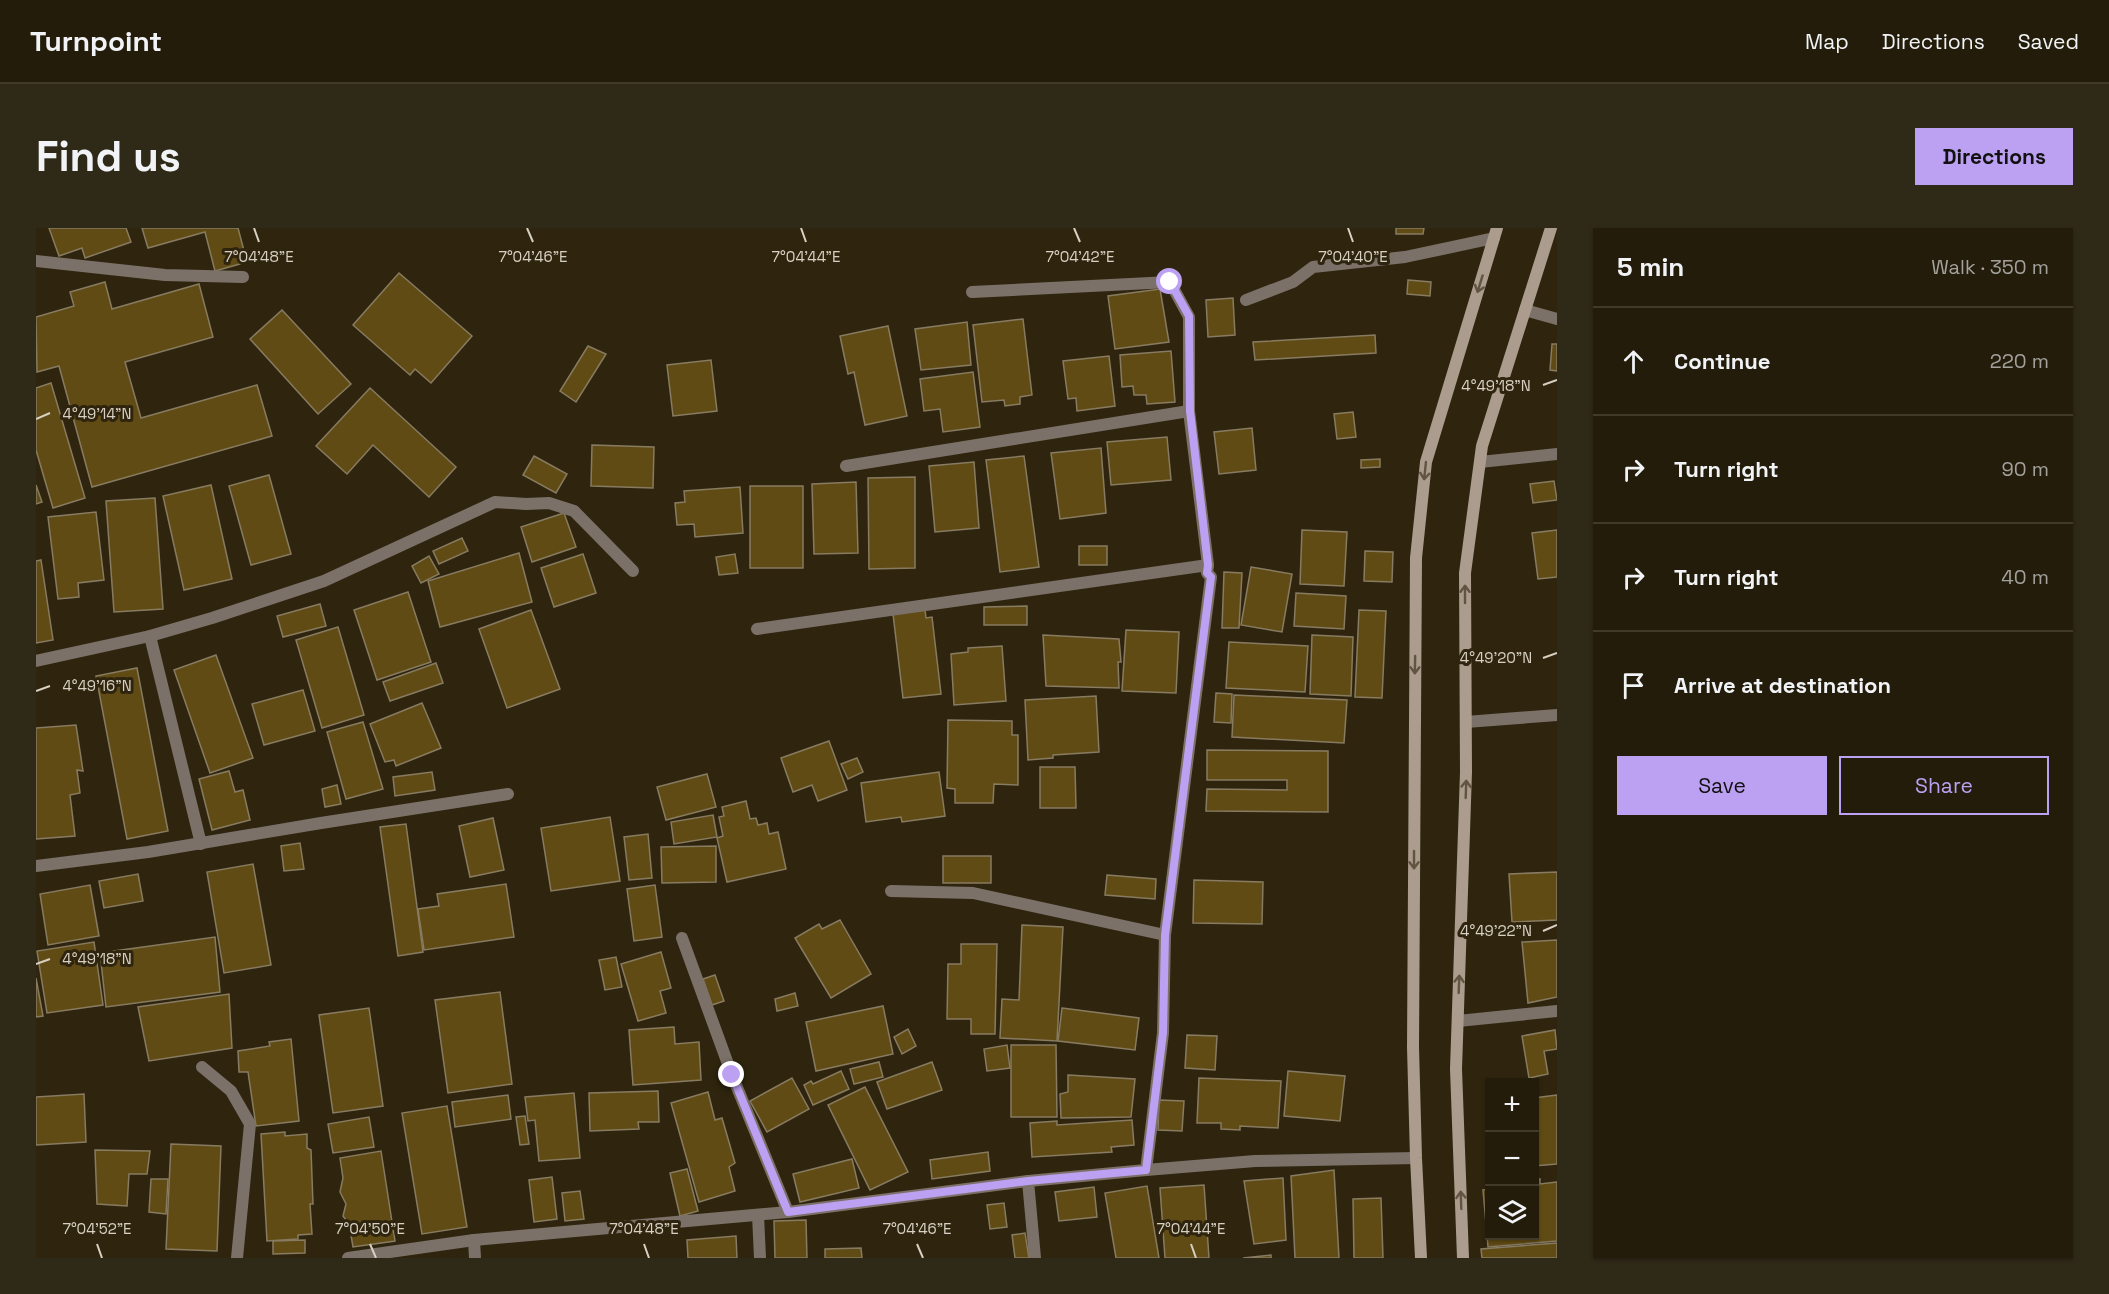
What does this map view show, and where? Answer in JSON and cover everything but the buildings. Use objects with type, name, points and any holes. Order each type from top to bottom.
[{"type":"main road","points":[[1463,1258],[1456,1069],[1466,772],[1465,573],[1482,446],[1551,228]]},
{"type":"main road","points":[[1421,1258],[1413,1035],[1416,558],[1426,462],[1496,233]]},
{"type":"street","points":[[1246,300],[1293,282],[1313,267],[1405,257],[1496,233]]},
{"type":"street","points":[[36,261],[165,275],[243,277]]},
{"type":"street","points":[[972,292],[1170,282],[1189,316],[1190,411],[1208,565],[1207,573],[1211,577],[1165,935],[1163,1033],[1146,1170]]},
{"type":"street","points":[[1525,310],[1557,319]]},
{"type":"street","points":[[846,466],[1190,411]]},
{"type":"street","points":[[1480,462],[1557,454]]},
{"type":"street","points":[[36,661],[150,636],[324,581],[495,502],[549,503],[574,511],[633,571]]},
{"type":"street","points":[[757,629],[1208,565]]},
{"type":"street","points":[[150,636],[201,844]]},
{"type":"street","points":[[1466,722],[1557,715]]},
{"type":"street","points":[[36,866],[201,844],[508,794]]},
{"type":"street","points":[[891,891],[973,893],[1165,935]]},
{"type":"street","points":[[682,938],[732,1075],[788,1212]]},
{"type":"street","points":[[1458,1020],[1557,1011]]},
{"type":"street","points":[[202,1067],[231,1091],[250,1124],[237,1258]]},
{"type":"street","points":[[348,1258],[474,1240],[788,1212],[1028,1181],[1255,1161],[1416,1158]]},
{"type":"street","points":[[1028,1181],[1035,1258]]},
{"type":"street","points":[[758,1215],[760,1258]]},
{"type":"street","points":[[474,1240],[475,1258]]},
{"type":"route","points":[[732,1075],[788,1212],[1028,1181],[1146,1170],[1163,1033],[1165,935],[1211,577],[1207,573],[1208,565],[1190,411],[1189,316],[1170,282]]}]
